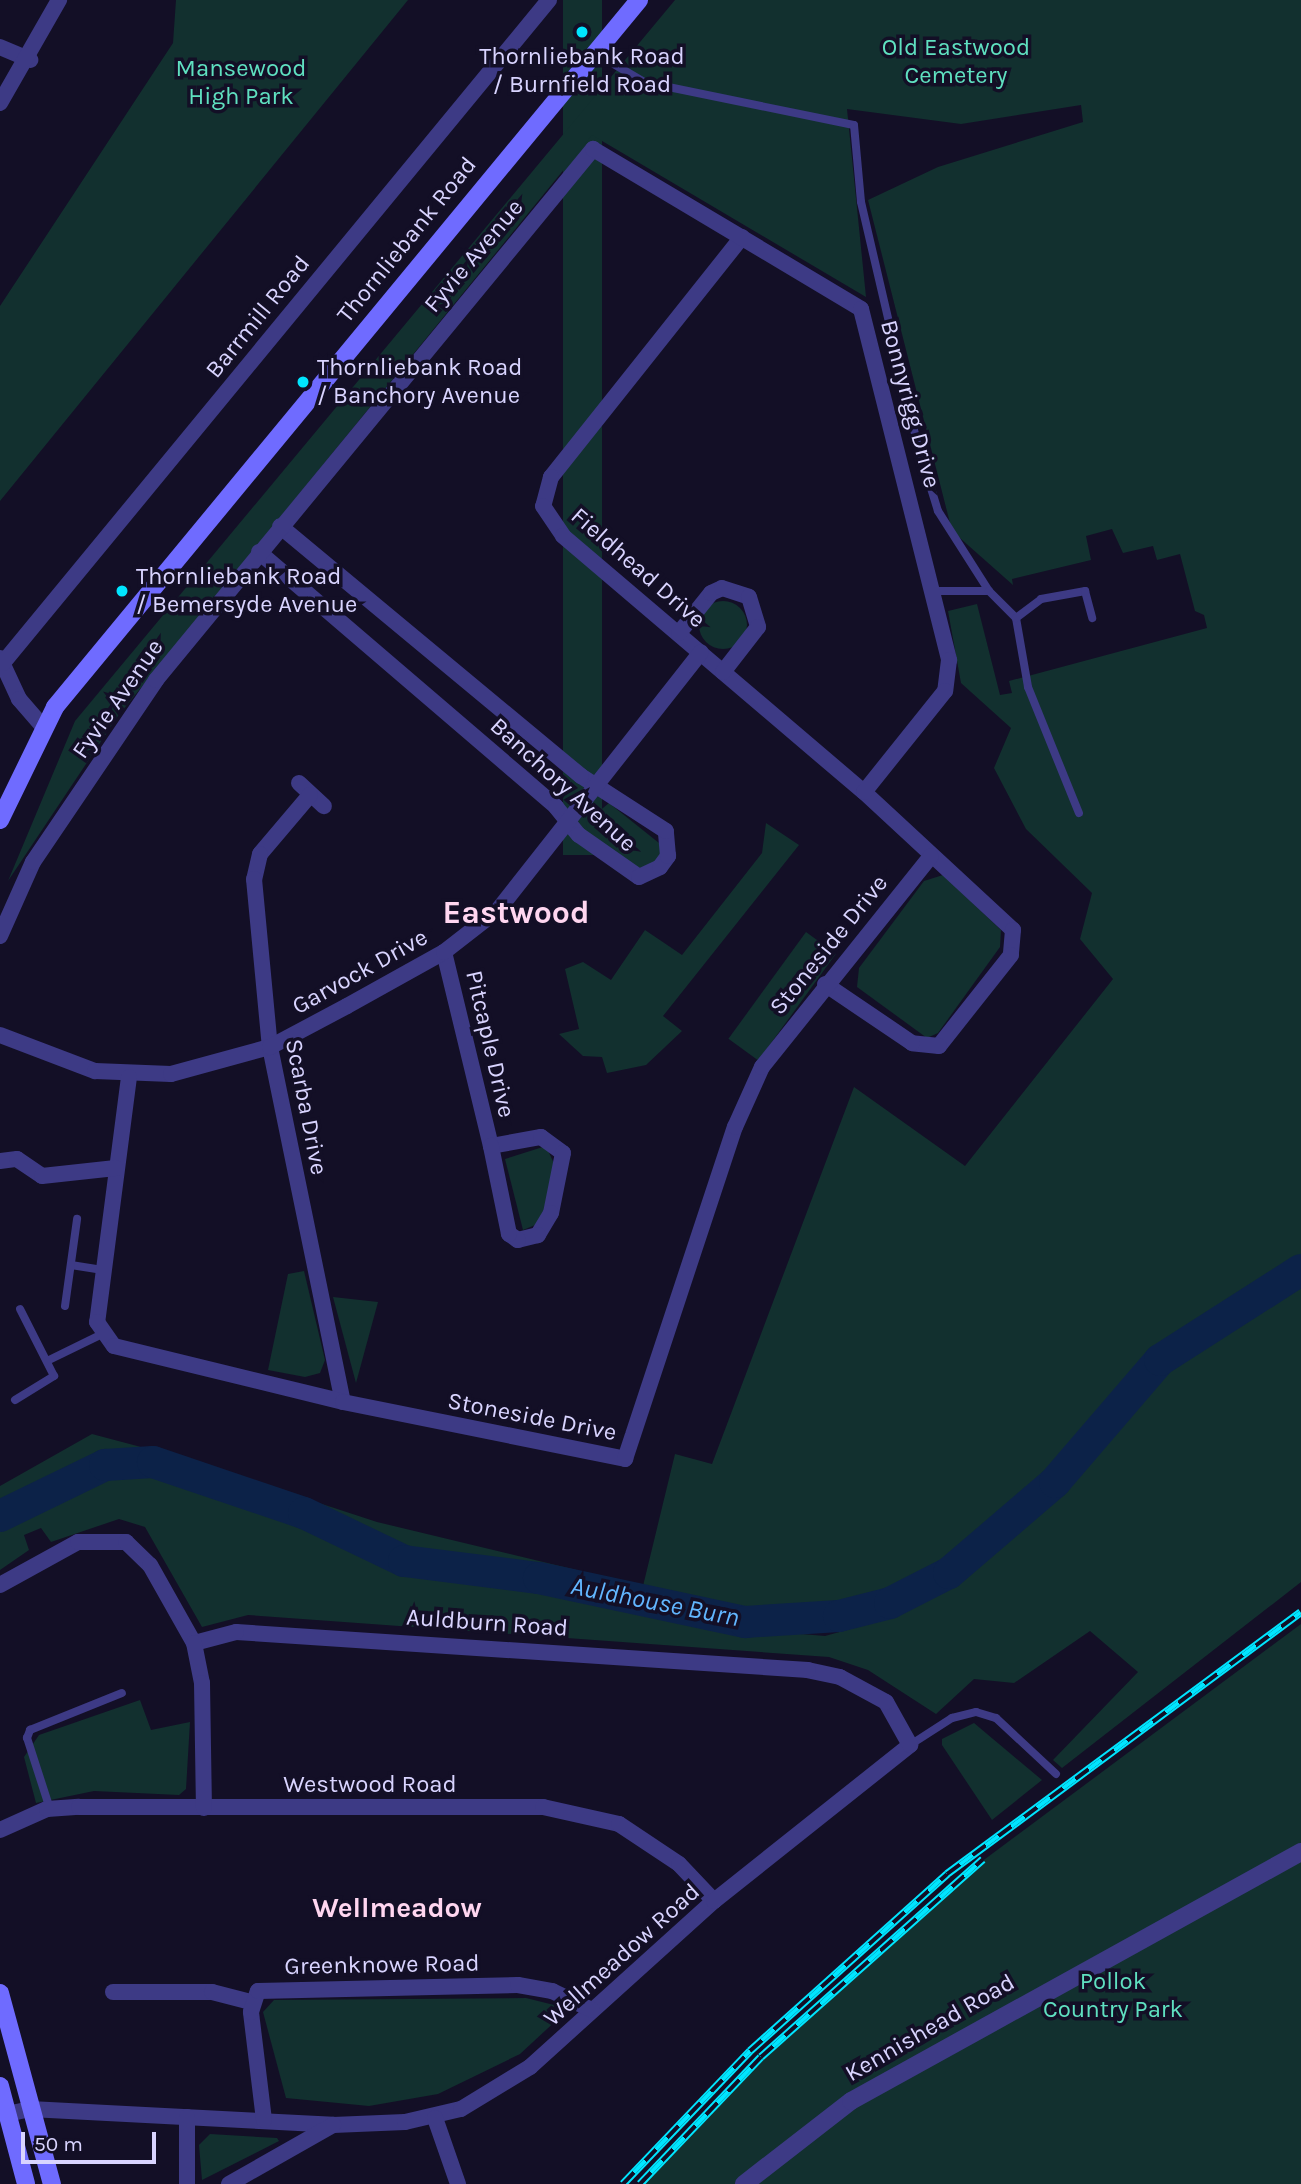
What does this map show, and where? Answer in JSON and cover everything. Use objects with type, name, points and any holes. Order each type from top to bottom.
[{"type":"main road","name":"Thornliebank Road","points":[[0,820],[43,727],[593,52],[639,0]]},
{"type":"main road","points":[[0,1993],[52,2184]]},
{"type":"main road","points":[[0,2086],[26,2184]]},
{"type":"street","points":[[0,103],[30,60],[59,0]]},
{"type":"street","name":"Barrmill Road","points":[[1,660],[549,0]]},
{"type":"street","points":[[0,47],[30,60]]},
{"type":"street","name":"Bonnyrigg Drive","points":[[593,149],[862,309],[936,591],[949,660],[945,691],[864,792]]},
{"type":"street","name":"Fyvie Avenue","points":[[0,936],[40,851],[156,680],[280,526],[593,149]]},
{"type":"street","name":"Fieldhead Drive","points":[[742,237],[551,477],[542,496],[555,528],[864,792],[1013,930],[1011,955],[949,1037],[939,1046],[912,1043],[825,984]]},
{"type":"street","name":"Banchory Avenue","points":[[259,552],[625,871],[639,877],[660,867],[668,856],[666,831],[598,784],[280,526]]},
{"type":"street","points":[[679,633],[711,593],[722,588],[749,597],[758,627],[723,672]]},
{"type":"street","name":"Garvock Drive","points":[[0,1035],[95,1071],[129,1077],[183,1072],[270,1047],[444,952],[498,909],[569,823],[701,652]]},
{"type":"street","points":[[1,660],[19,699],[43,727]]},
{"type":"street","name":"Scarba Drive","points":[[324,806],[305,789],[253,865],[270,1047],[343,1402]]},
{"type":"street","name":"Stoneside Drive","points":[[102,1334],[133,1354],[343,1402],[625,1459],[739,1116],[765,1061],[931,856]]},
{"type":"street","name":"Pitcaple Drive","points":[[444,952],[491,1146],[509,1234],[518,1240],[538,1235],[551,1213],[563,1153],[541,1137],[491,1146]]},
{"type":"street","points":[[102,1334],[103,1269],[129,1077]]},
{"type":"street","points":[[0,1161],[17,1159],[42,1176],[116,1168]]},
{"type":"street","points":[[0,1585],[78,1542],[126,1542],[150,1565],[194,1643],[202,1683],[204,1808]]},
{"type":"street","name":"Auldburn Road","points":[[194,1643],[236,1632],[278,1631],[808,1670],[849,1681],[886,1702],[910,1745]]},
{"type":"street","name":"Wellmeadow Road","points":[[8,2114],[30,2109],[333,2125],[435,2118],[506,2085],[714,1901],[910,1745]]},
{"type":"street","name":"Westwood Road","points":[[0,1830],[50,1809],[579,1812],[648,1840],[714,1901]]},
{"type":"street","name":"Kennishead Road","points":[[744,2184],[862,2094],[1301,1852]]},
{"type":"street","name":"Greenknowe Road","points":[[251,2002],[268,1989],[518,1985],[552,1991],[592,2010]]},
{"type":"street","points":[[113,1992],[212,1992],[251,2002],[264,2120]]},
{"type":"street","points":[[187,2117],[187,2184]]},
{"type":"street","points":[[435,2118],[458,2184]]},
{"type":"street","name":"Wellmeadow Road","points":[[229,2184],[333,2125]]},
{"type":"lane","points":[[593,52],[643,82],[854,125],[861,202],[918,446],[938,511],[989,591],[1016,618],[1028,687],[1079,813]]},
{"type":"lane","points":[[936,591],[989,591]]},
{"type":"lane","points":[[1016,618],[1041,599],[1085,591],[1091,618]]},
{"type":"lane","points":[[65,1306],[77,1219]]},
{"type":"lane","points":[[71,1265],[103,1269]]},
{"type":"lane","points":[[15,1400],[48,1384],[54,1376],[49,1360],[20,1309]]},
{"type":"lane","points":[[49,1360],[102,1334]]},
{"type":"lane","points":[[50,1809],[27,1738],[30,1730],[122,1693]]},
{"type":"lane","points":[[910,1745],[952,1718],[976,1712],[996,1718],[1056,1774]]},
{"type":"green space","name":"Mansewood High Park","points":[[176,0],[408,0],[0,501],[0,306],[173,43]]},
{"type":"green space","points":[[563,0],[602,0],[602,855],[563,855]]},
{"type":"green space","name":"Old Eastwood Cemetery","points":[[675,0],[1301,0],[1301,1265],[1154,1359],[1060,1464],[972,1544],[898,1588],[826,1608],[733,1614],[390,1545],[174,1462],[175,1456],[377,1522],[643,1586],[675,1454],[712,1464],[854,1087],[965,1166],[1113,979],[1080,939],[1092,893],[1026,829],[994,768],[1011,728],[961,683],[948,611],[977,604],[1000,695],[1012,693],[1009,681],[1207,628],[1204,615],[1195,611],[1180,554],[1157,560],[1153,546],[1123,553],[1112,529],[1086,536],[1091,560],[1012,579],[1013,585],[952,531],[868,200],[938,167],[1083,122],[1081,105],[961,124],[847,109],[866,297],[592,135],[118,716],[8,881],[75,721]]},
{"type":"green space","points":[[723,601],[740,608],[747,625],[740,642],[723,649],[706,642],[699,625],[706,608]]},
{"type":"green space","points":[[609,803],[659,843],[663,853],[650,869],[639,871],[588,833],[586,822]]},
{"type":"green space","points":[[766,823],[799,845],[663,1016],[682,1031],[646,1065],[607,1073],[602,1057],[583,1056],[559,1034],[579,1029],[565,969],[583,962],[611,980],[645,930],[682,955],[762,853]]},
{"type":"green space","points":[[943,875],[1001,930],[1000,947],[938,1033],[927,1038],[857,987],[859,968],[924,881]]},
{"type":"green space","points":[[806,932],[836,954],[758,1061],[728,1039]]},
{"type":"green space","points":[[546,1146],[556,1168],[540,1223],[523,1230],[505,1159]]},
{"type":"green space","points":[[304,1271],[325,1360],[320,1373],[305,1377],[268,1370],[288,1274]]},
{"type":"green space","points":[[1301,1278],[1301,1582],[1062,1768],[1053,1760],[1138,1672],[1090,1631],[1014,1683],[974,1679],[936,1714],[868,1670],[829,1657],[248,1615],[202,1627],[145,1527],[119,1519],[51,1542],[41,1528],[24,1535],[29,1550],[0,1570],[0,1486],[92,1434],[156,1451],[155,1471],[412,1567],[716,1627],[825,1636],[890,1618],[934,1585],[1058,1486],[1166,1369]]},
{"type":"green space","points":[[333,1297],[378,1302],[356,1383]]},
{"type":"green space","name":"Pollok Country Park","points":[[1301,1624],[1301,2184],[640,2184],[761,2057],[973,1868]]},
{"type":"green space","points":[[140,1700],[151,1730],[190,1722],[186,1789],[179,1795],[94,1791],[36,1803],[24,1757],[39,1735]]},
{"type":"green space","points":[[974,1723],[1042,1780],[992,1820],[942,1745],[942,1739]]},
{"type":"green space","points":[[526,1998],[554,2005],[560,2017],[520,2054],[438,2094],[369,2106],[286,2098],[263,2012],[274,2000]]},
{"type":"green space","points":[[210,2134],[277,2138],[279,2141],[202,2180],[199,2145]]},
{"type":"waterway","name":"Auldhouse Burn","points":[[0,1516],[105,1465],[153,1462],[304,1513],[404,1561],[539,1578],[745,1622],[839,1616],[890,1603],[949,1573],[1055,1482],[1160,1360],[1301,1270]]},
{"type":"railway","points":[[623,2184],[750,2051],[947,1874],[1301,1612]]},
{"type":"railway","points":[[640,2184],[761,2057],[983,1859]]},
{"type":"place","name":"Thornliebank Road / Burnfield Road","points":[[582,32]]},
{"type":"place","name":"Thornliebank Road / Banchory Avenue","points":[[303,382]]},
{"type":"place","name":"Thornliebank Road / Bemersyde Avenue","points":[[122,591]]},
{"type":"district","name":"Eastwood","points":[[516,913]]},
{"type":"district","name":"Wellmeadow","points":[[397,1908]]}]
